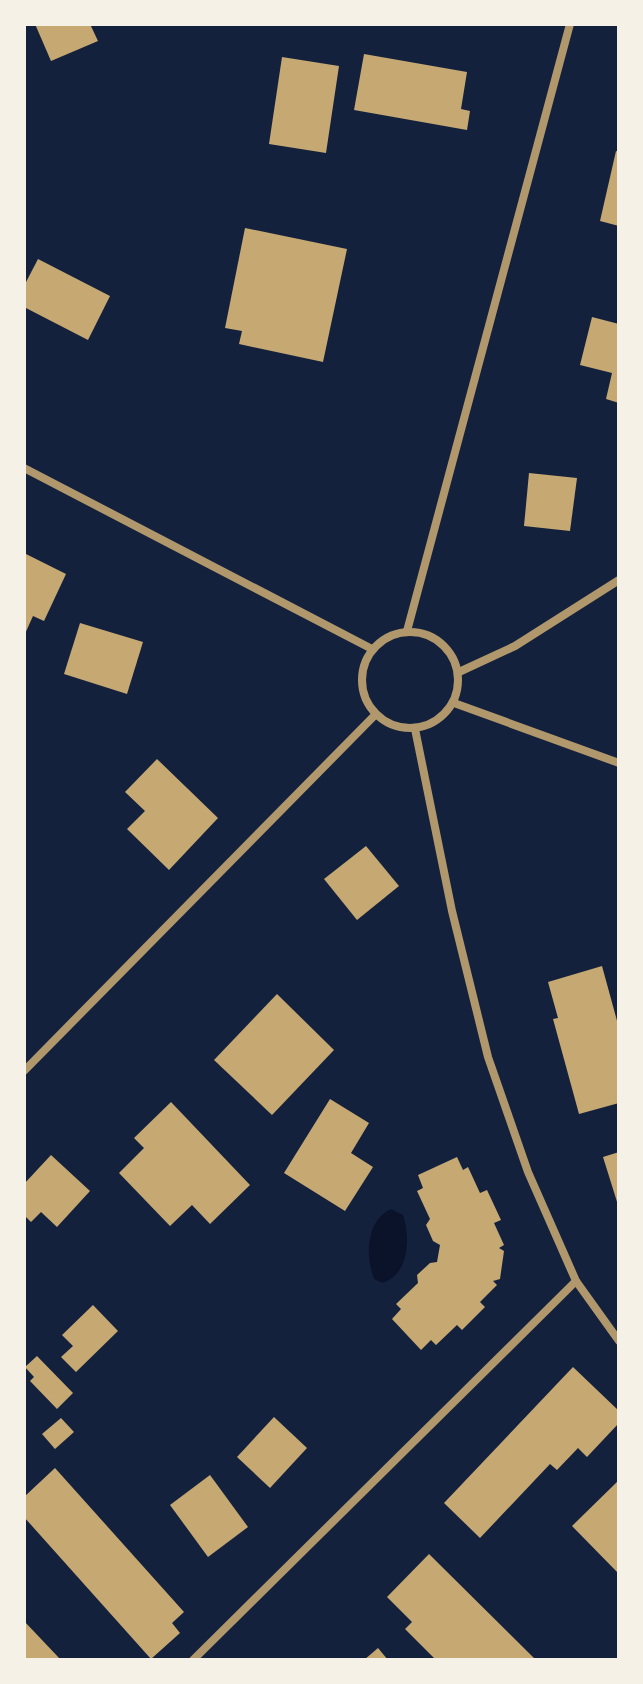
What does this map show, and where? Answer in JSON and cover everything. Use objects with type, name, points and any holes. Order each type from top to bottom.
[{"type":"street","points":[[407,631],[570,24]]},
{"type":"street","points":[[24,468],[372,649]]},
{"type":"street","points":[[459,672],[515,646],[619,580]]},
{"type":"street","points":[[407,631],[429,635],[448,648],[459,672],[454,703],[436,722],[415,729],[393,726],[376,714],[364,694],[363,672],[372,649],[387,637],[407,631]]},
{"type":"street","points":[[454,703],[619,763]]},
{"type":"street","points":[[24,1071],[376,714]]},
{"type":"street","points":[[415,729],[452,911],[488,1057],[528,1172],[576,1281],[619,1341]]},
{"type":"street","points":[[193,1660],[576,1281]]},
{"type":"water","points":[[391,1209],[403,1215],[406,1224],[406,1255],[398,1272],[382,1283],[374,1279],[371,1270],[370,1240],[377,1222]]},
{"type":"building","points":[[35,24],[90,24],[98,41],[51,61]]},
{"type":"building","points":[[364,54],[467,72],[461,109],[470,111],[467,130],[354,110]]},
{"type":"building","points":[[282,57],[339,66],[326,153],[269,144]]},
{"type":"building","points":[[616,151],[619,152],[619,226],[600,221]]},
{"type":"building","points":[[245,228],[347,249],[323,362],[239,344],[242,331],[225,328]]},
{"type":"building","points":[[38,259],[110,296],[88,340],[24,307],[24,286]]},
{"type":"building","points":[[592,317],[619,324],[619,403],[606,399],[612,373],[580,365]]},
{"type":"building","points":[[529,473],[577,478],[570,531],[524,526]]},
{"type":"building","points":[[24,553],[66,574],[44,621],[33,616],[24,636]]},
{"type":"building","points":[[80,623],[143,642],[127,694],[64,674]]},
{"type":"building","points":[[157,759],[218,818],[169,870],[127,829],[145,811],[125,792]]},
{"type":"building","points":[[366,846],[399,886],[357,920],[324,879]]},
{"type":"building","points":[[602,966],[619,1028],[619,1103],[579,1114],[553,1019],[558,1018],[548,982]]},
{"type":"building","points":[[277,994],[334,1050],[272,1115],[214,1060]]},
{"type":"building","points":[[330,1099],[369,1123],[351,1153],[373,1167],[345,1211],[284,1173]]},
{"type":"building","points":[[171,1102],[250,1185],[210,1224],[192,1205],[170,1226],[119,1173],[144,1148],[134,1138]]},
{"type":"building","points":[[619,1152],[619,1205],[618,1205],[603,1157]]},
{"type":"building","points":[[51,1155],[90,1191],[57,1227],[41,1212],[31,1222],[24,1215],[24,1184]]},
{"type":"building","points":[[457,1157],[463,1170],[468,1167],[480,1193],[487,1190],[501,1220],[494,1223],[504,1245],[499,1248],[504,1251],[500,1279],[493,1281],[497,1285],[480,1302],[485,1307],[462,1330],[457,1325],[436,1345],[431,1340],[421,1350],[392,1319],[401,1309],[396,1304],[418,1283],[417,1275],[430,1263],[437,1262],[440,1245],[433,1241],[426,1225],[430,1219],[417,1191],[423,1188],[418,1175]]},
{"type":"building","points":[[93,1305],[118,1331],[76,1372],[61,1357],[73,1346],[62,1335]]},
{"type":"building","points":[[37,1356],[73,1393],[57,1409],[30,1381],[34,1377],[25,1367]]},
{"type":"building","points":[[573,1367],[619,1411],[619,1423],[587,1457],[578,1448],[557,1470],[550,1464],[480,1538],[444,1503]]},
{"type":"building","points":[[274,1417],[307,1448],[270,1488],[237,1457]]},
{"type":"building","points":[[61,1418],[74,1432],[55,1449],[42,1434]]},
{"type":"building","points":[[55,1468],[184,1612],[172,1623],[180,1633],[151,1659],[24,1517],[24,1497]]},
{"type":"building","points":[[210,1475],[248,1527],[208,1557],[170,1505]]},
{"type":"building","points":[[619,1480],[619,1574],[572,1526]]},
{"type":"building","points":[[429,1554],[536,1660],[436,1660],[405,1629],[412,1622],[387,1597]]},
{"type":"building","points":[[24,1621],[61,1660],[24,1660]]},
{"type":"building","points":[[378,1648],[388,1660],[364,1660]]}]
